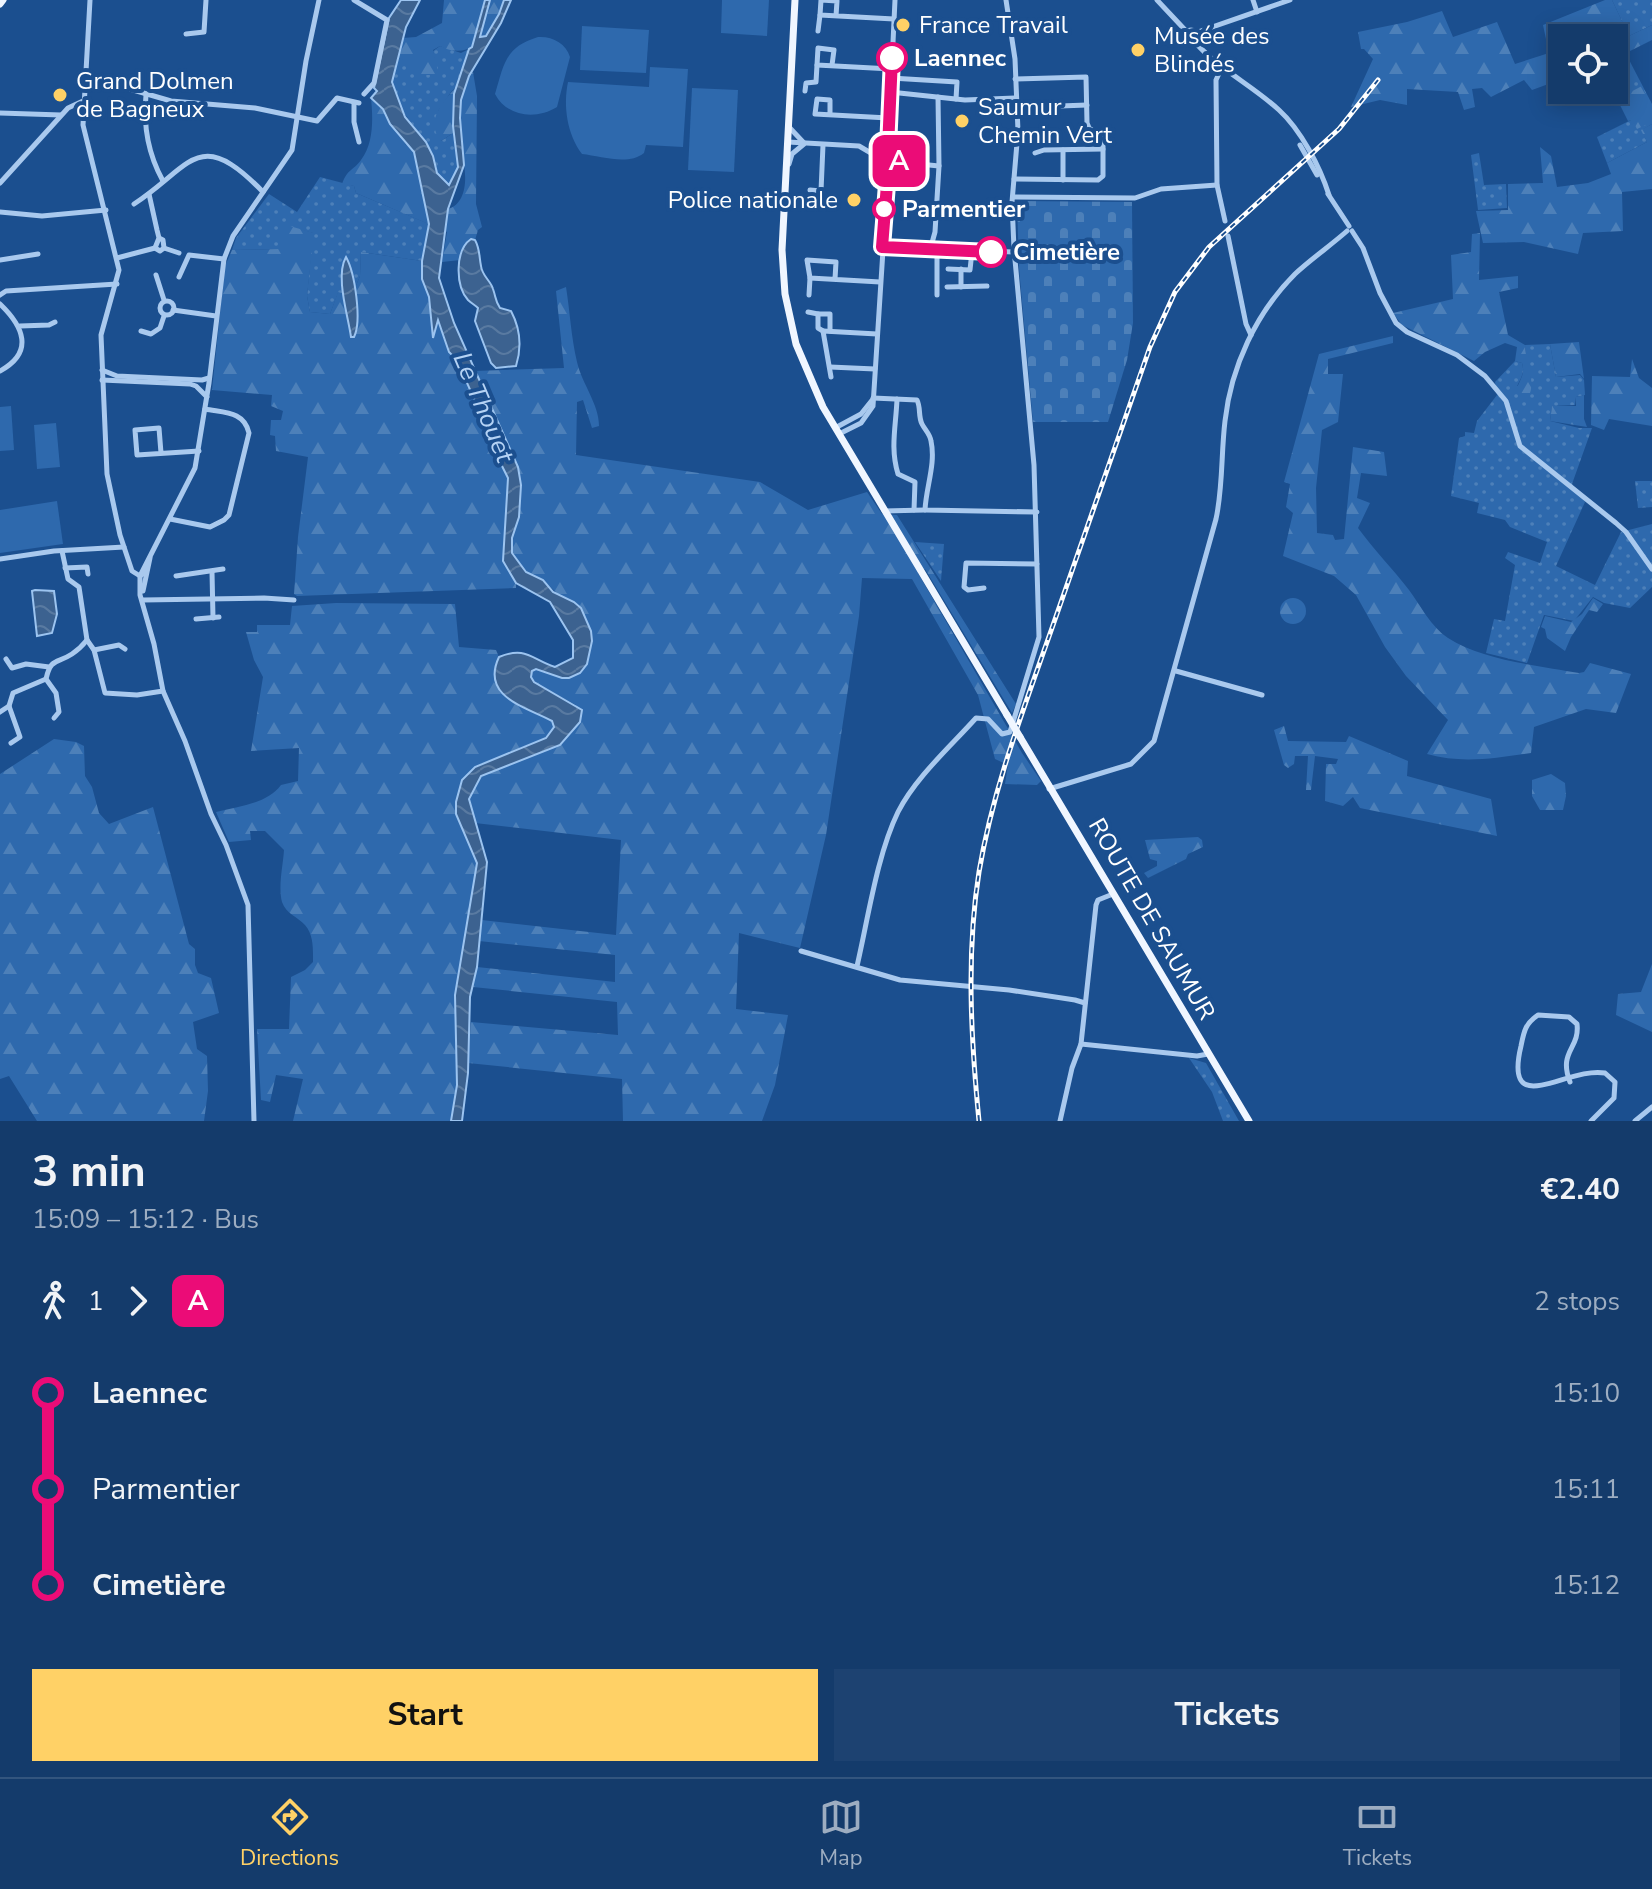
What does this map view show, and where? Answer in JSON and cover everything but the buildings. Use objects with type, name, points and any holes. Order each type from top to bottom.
[{"type":"main road","name":"ROUTE DE SAUMUR","points":[[795,0],[782,263],[788,310],[807,375],[884,511],[1247,1121]]},
{"type":"street","points":[[90,0],[83,101],[85,138],[119,270],[103,326],[107,474],[132,571],[142,574]]},
{"type":"street","points":[[186,34],[204,32],[206,0]]},
{"type":"street","points":[[254,1121],[248,905],[163,691],[140,591],[142,574],[189,483],[199,451],[224,259],[233,236],[291,155],[310,36],[319,0]]},
{"type":"street","points":[[354,0],[387,19],[374,83],[364,94]]},
{"type":"street","points":[[818,31],[821,0],[837,1],[836,16]]},
{"type":"street","points":[[888,148],[895,0]]},
{"type":"street","points":[[857,966],[884,853],[903,804],[976,718],[988,719],[1002,734],[1010,732],[1038,646],[1037,512],[1014,252],[1013,197],[1018,131],[1012,29],[1006,0]]},
{"type":"street","points":[[1157,0],[1187,32],[1191,30],[1222,67],[1278,109],[1292,127],[1311,156],[1349,230],[1363,248],[1380,293],[1396,323],[1407,332],[1457,355],[1485,376],[1506,401],[1520,446],[1626,532],[1652,569]]},
{"type":"street","points":[[1253,0],[1257,12]]},
{"type":"street","points":[[1194,36],[1290,0]]},
{"type":"street","points":[[820,15],[894,19]]},
{"type":"street","points":[[805,91],[806,83],[816,82],[818,48],[834,50],[832,65]]},
{"type":"street","points":[[817,65],[891,69]]},
{"type":"street","points":[[1222,67],[1216,80],[1217,185],[1225,221]]},
{"type":"street","points":[[85,76],[171,101],[255,108],[317,121],[337,98],[356,103],[354,122],[359,142]]},
{"type":"street","points":[[1014,179],[1102,178],[1103,149],[1102,135],[1088,126],[1087,80],[1084,76],[1015,79]]},
{"type":"street","points":[[891,78],[957,82],[956,99]]},
{"type":"street","points":[[84,86],[95,80]]},
{"type":"street","points":[[890,92],[956,99],[1015,98]]},
{"type":"street","points":[[149,96],[146,114],[150,153],[163,181]]},
{"type":"street","points":[[937,295],[934,250],[939,166],[938,97]]},
{"type":"street","points":[[0,183],[61,115],[74,103],[83,101]]},
{"type":"street","points":[[1056,109],[1060,106],[1087,105]]},
{"type":"street","points":[[0,113],[61,115]]},
{"type":"street","points":[[830,115],[888,118]]},
{"type":"street","points":[[788,126],[805,144]]},
{"type":"street","points":[[787,142],[859,146],[876,156]]},
{"type":"street","points":[[785,175],[792,154],[805,144]]},
{"type":"street","points":[[810,190],[821,191],[823,145]]},
{"type":"street","points":[[888,148],[898,154],[899,162],[895,169],[888,172],[878,167],[876,156],[880,150],[888,148]]},
{"type":"street","points":[[1035,153],[1103,149]]},
{"type":"street","points":[[1063,150],[1063,180]]},
{"type":"street","points":[[134,204],[193,158],[221,159],[241,171],[263,192]]},
{"type":"street","points":[[899,162],[939,166]]},
{"type":"street","points":[[837,431],[861,414],[873,398],[888,172]]},
{"type":"street","points":[[1013,197],[1135,198],[1161,189],[1217,185]]},
{"type":"street","points":[[149,194],[159,238],[155,248]]},
{"type":"street","points":[[0,212],[42,216],[106,210]]},
{"type":"street","points":[[1050,789],[1116,769],[1140,757],[1159,730],[1219,509],[1225,421],[1232,385],[1251,335],[1273,300],[1295,275],[1349,230]]},
{"type":"street","points":[[1228,236],[1251,335]]},
{"type":"street","points":[[159,238],[163,240],[164,248]]},
{"type":"street","points":[[882,247],[1014,252]]},
{"type":"street","points":[[117,258],[155,248],[179,253]]},
{"type":"street","points":[[948,269],[970,270],[972,251]]},
{"type":"street","points":[[0,260],[38,254]]},
{"type":"street","points":[[179,277],[189,255],[224,259]]},
{"type":"street","points":[[809,295],[807,260],[836,262],[835,279]]},
{"type":"street","points":[[961,269],[961,287]]},
{"type":"street","points":[[141,331],[151,334],[160,328],[164,316],[164,300],[156,275]]},
{"type":"street","points":[[810,278],[880,282]]},
{"type":"street","points":[[0,295],[6,291],[117,284]]},
{"type":"street","points":[[101,285],[114,292]]},
{"type":"street","points":[[947,287],[987,286]]},
{"type":"street","points":[[164,300],[171,302],[173,310]]},
{"type":"street","points":[[0,304],[20,326],[21,351],[0,371]]},
{"type":"street","points":[[164,316],[173,310],[216,316]]},
{"type":"street","points":[[808,312],[830,314],[826,331],[831,377]]},
{"type":"street","points":[[818,314],[818,328],[826,331],[877,334]]},
{"type":"street","points":[[20,326],[55,322]]},
{"type":"street","points":[[830,367],[875,369]]},
{"type":"street","points":[[102,375],[209,381]]},
{"type":"street","points":[[102,375],[190,384],[207,397]]},
{"type":"street","points":[[190,384],[209,381]]},
{"type":"street","points":[[873,398],[917,400],[920,404],[920,420],[932,443],[925,510]]},
{"type":"street","points":[[897,399],[896,427],[892,439],[898,474],[915,482],[928,483]]},
{"type":"street","points":[[170,519],[210,527],[229,515],[249,433],[244,420],[236,414],[205,409]]},
{"type":"street","points":[[161,453],[159,428],[135,430],[137,455],[199,451]]},
{"type":"street","points":[[914,510],[915,482]]},
{"type":"street","points":[[884,511],[1037,512]]},
{"type":"street","points":[[0,559],[62,551],[125,549]]},
{"type":"street","points":[[62,551],[68,579],[79,587],[87,640],[94,650],[105,693],[137,695],[163,691]]},
{"type":"street","points":[[984,588],[968,590],[964,587],[966,563],[1037,564]]},
{"type":"street","points":[[65,568],[83,565],[87,567],[88,574]]},
{"type":"street","points":[[176,576],[223,569]]},
{"type":"street","points":[[196,619],[216,617],[212,572]]},
{"type":"street","points":[[143,600],[294,600]]},
{"type":"street","points":[[54,718],[59,712],[56,693],[46,679],[49,667],[71,655],[87,640]]},
{"type":"street","points":[[94,650],[119,645],[125,649]]},
{"type":"street","points":[[6,659],[12,668],[26,664],[49,667]]},
{"type":"street","points":[[1176,671],[1262,695]]},
{"type":"street","points":[[11,743],[20,737],[9,706],[13,693],[46,679]]},
{"type":"street","points":[[0,712],[9,706]]},
{"type":"street","points":[[1060,1121],[1081,1044],[1096,905],[1098,900],[1111,894]]},
{"type":"street","points":[[801,951],[900,980],[1009,990],[1085,1003]]},
{"type":"street","points":[[1518,1088],[1517,1070],[1524,1029],[1534,1017],[1544,1014],[1569,1017],[1577,1024],[1577,1035],[1565,1063],[1570,1082]]},
{"type":"street","points":[[1081,1044],[1207,1055]]},
{"type":"street","points":[[1553,1091],[1599,1072],[1611,1077],[1615,1082],[1614,1098],[1591,1121]]},
{"type":"street","points":[[1635,1121],[1652,1107]]},
{"type":"green space","points":[[444,0],[504,0],[495,22],[481,40],[463,50],[440,46],[433,50],[438,71],[435,75],[422,75],[415,65],[398,58],[403,38],[416,37],[442,23]]},
{"type":"green space","points":[[722,0],[769,0],[767,36],[721,33]]},
{"type":"green space","points":[[1605,0],[1612,0],[1623,24],[1548,24],[1548,48],[1543,25]]},
{"type":"green space","points":[[1612,0],[1652,0],[1652,25],[1629,36],[1628,24],[1623,24]]},
{"type":"green space","points":[[1442,11],[1453,37],[1497,22],[1515,64],[1548,53],[1548,84],[1532,90],[1524,80],[1491,97],[1482,88],[1472,89],[1475,107],[1464,110],[1458,92],[1407,89],[1407,105],[1380,100],[1351,107],[1373,59],[1361,49],[1358,32]]},
{"type":"green space","points":[[1652,25],[1652,40],[1628,52],[1628,34]]},
{"type":"green space","points":[[582,26],[649,30],[646,73],[580,70]]},
{"type":"green space","points":[[538,37],[558,41],[570,57],[557,107],[540,114],[514,112],[495,94],[504,65],[519,46]]},
{"type":"green space","points":[[440,46],[461,53],[469,49],[459,84],[438,111],[441,141],[453,133],[458,167],[449,185],[440,177],[426,142],[400,107],[392,83],[398,58],[436,68],[433,51]]},
{"type":"green space","points":[[1628,58],[1652,104],[1652,124],[1642,130],[1647,142],[1607,163],[1597,137],[1631,120],[1623,104],[1628,104]]},
{"type":"green space","points":[[650,67],[688,69],[683,147],[646,145],[644,153],[638,157],[622,160],[582,154],[568,120],[568,82],[649,87]]},
{"type":"green space","points":[[473,72],[477,96],[476,204],[482,227],[475,240],[461,250],[460,260],[442,262],[447,232],[356,193],[354,186],[342,184],[368,146],[372,122],[371,98],[383,109],[406,145],[411,146],[448,209],[456,204],[465,186],[461,151],[453,133],[441,141],[435,122],[442,104]]},
{"type":"green space","points":[[1642,86],[1652,107],[1652,122],[1637,129],[1632,120],[1628,121],[1620,104],[1628,104],[1628,93]]},
{"type":"green space","points":[[692,88],[738,90],[734,172],[688,170]]},
{"type":"green space","points":[[1652,124],[1652,189],[1622,192],[1623,231],[1583,233],[1578,254],[1524,242],[1483,243],[1476,211],[1508,210],[1508,184],[1543,183],[1540,147],[1551,156],[1557,187],[1588,183],[1611,174],[1607,163],[1647,142],[1641,130]]},
{"type":"green space","points":[[1479,153],[1484,185],[1506,184],[1507,208],[1478,210],[1471,155]]},
{"type":"green space","points":[[320,177],[354,186],[356,193],[429,224],[422,261],[361,252],[360,276],[355,288],[348,260],[343,262],[341,287],[344,294],[338,293],[330,314],[310,312],[307,296],[313,233],[279,224],[279,249],[232,250],[236,238],[269,194],[297,212]]},
{"type":"green space","points":[[1017,201],[1132,202],[1133,323],[1127,360],[1108,422],[1033,422],[1019,268]]},
{"type":"green space","points":[[279,223],[314,233],[307,296],[310,312],[330,314],[338,292],[344,294],[358,325],[355,288],[360,276],[361,252],[422,261],[422,279],[429,297],[433,335],[437,318],[449,352],[456,359],[474,398],[484,430],[508,478],[503,561],[516,588],[294,594],[308,457],[276,451],[275,436],[270,435],[271,420],[281,420],[283,411],[271,406],[272,395],[212,390],[225,266],[232,250],[279,249]]},
{"type":"green space","points":[[1480,233],[1479,280],[1518,276],[1518,288],[1499,292],[1508,335],[1525,345],[1530,393],[1515,393],[1523,371],[1522,363],[1515,361],[1517,347],[1505,343],[1474,361],[1402,325],[1393,313],[1453,299],[1451,255],[1471,252],[1472,234]]},
{"type":"green space","points":[[566,287],[577,362],[599,426],[592,428],[583,400],[577,402],[576,455],[760,482],[808,510],[867,492],[882,514],[897,515],[1016,704],[1012,713],[925,569],[918,573],[1041,781],[1037,785],[1005,784],[1008,765],[995,759],[978,695],[912,579],[862,578],[826,835],[800,948],[739,933],[736,1009],[788,1015],[775,1085],[762,1121],[623,1121],[622,1079],[468,1063],[471,1022],[618,1035],[617,1002],[473,987],[477,967],[615,982],[615,955],[479,941],[482,920],[616,935],[621,840],[475,823],[469,799],[481,776],[560,745],[580,722],[576,705],[534,682],[531,677],[536,669],[562,678],[587,664],[592,641],[559,595],[543,580],[526,572],[511,553],[519,517],[521,485],[500,426],[474,371],[564,368],[556,291]]},
{"type":"green space","points":[[1393,336],[1393,343],[1328,359],[1328,374],[1343,374],[1338,422],[1322,430],[1316,488],[1317,533],[1333,535],[1335,540],[1344,539],[1353,447],[1384,452],[1387,476],[1361,473],[1357,498],[1370,503],[1358,528],[1442,633],[1462,646],[1511,661],[1579,673],[1584,672],[1590,663],[1631,674],[1616,713],[1586,709],[1534,727],[1531,753],[1466,759],[1427,754],[1448,720],[1406,676],[1385,647],[1356,595],[1334,576],[1283,556],[1293,513],[1286,507],[1290,484],[1284,482],[1319,354]]},
{"type":"green space","points":[[1579,342],[1584,379],[1580,374],[1556,377],[1550,344]]},
{"type":"green space","points":[[1550,344],[1556,377],[1580,375],[1584,380],[1585,395],[1576,397],[1575,405],[1552,406],[1550,421],[1592,428],[1572,484],[1585,502],[1556,566],[1595,585],[1621,532],[1652,524],[1652,587],[1630,608],[1604,603],[1593,597],[1574,621],[1544,615],[1527,663],[1486,653],[1494,619],[1505,621],[1515,565],[1505,558],[1508,552],[1540,563],[1547,542],[1510,527],[1505,520],[1477,513],[1479,503],[1451,496],[1459,438],[1465,436],[1465,432],[1474,433],[1477,421],[1497,395],[1495,382],[1515,361],[1523,366],[1517,386],[1531,380],[1525,345]]},
{"type":"green space","points":[[1632,359],[1639,378],[1652,388],[1652,426],[1609,419],[1604,430],[1591,425],[1592,376],[1630,377]]},
{"type":"green space","points":[[1584,395],[1587,427],[1550,421],[1552,406],[1576,406],[1576,397]]},
{"type":"green space","points":[[11,406],[14,450],[0,451],[0,407]]},
{"type":"green space","points":[[56,423],[60,467],[37,469],[34,425]]},
{"type":"green space","points":[[1635,481],[1652,481],[1652,507],[1638,508]]},
{"type":"green space","points":[[57,501],[63,544],[0,553],[0,510]]},
{"type":"green space","points":[[915,542],[944,544],[941,581]]},
{"type":"green space","points":[[1293,598],[1302,602],[1306,611],[1302,620],[1293,624],[1284,620],[1280,611],[1284,602]]},
{"type":"green space","points":[[1593,598],[1603,604],[1597,612],[1589,610],[1565,651],[1547,638],[1545,629],[1541,627],[1545,616],[1571,622],[1582,614]]},
{"type":"green space","points":[[336,603],[455,604],[459,647],[496,650],[499,657],[496,672],[504,694],[517,705],[552,721],[554,727],[546,738],[522,747],[462,780],[456,802],[456,814],[477,863],[455,995],[457,1085],[451,1121],[293,1121],[303,1079],[276,1075],[270,1102],[261,1100],[257,1029],[289,1029],[291,977],[313,962],[312,943],[305,925],[282,902],[284,850],[265,831],[250,831],[251,840],[229,842],[216,812],[260,800],[281,785],[298,781],[299,748],[251,751],[263,677],[254,660],[246,632],[257,632],[257,625],[290,625],[292,606]]},
{"type":"green space","points":[[1284,726],[1288,741],[1346,742],[1349,736],[1408,761],[1407,776],[1491,799],[1497,836],[1360,808],[1353,797],[1343,806],[1325,801],[1326,764],[1336,764],[1338,759],[1315,756],[1311,790],[1306,790],[1308,756],[1295,756],[1294,764],[1288,768],[1284,765],[1274,730]]},
{"type":"green space","points":[[54,739],[84,746],[85,776],[92,787],[99,813],[109,824],[153,807],[189,944],[195,949],[195,965],[198,973],[211,978],[219,1013],[193,1022],[197,1049],[207,1056],[208,1091],[204,1121],[37,1121],[9,1076],[0,1079],[0,774]]},
{"type":"green space","points":[[1551,774],[1565,783],[1563,810],[1540,810],[1532,796],[1532,780]]},
{"type":"green space","points":[[1198,837],[1203,847],[1188,854],[1186,859],[1148,878],[1144,873],[1157,866],[1157,861],[1150,859],[1145,840]]},
{"type":"green space","points":[[1652,964],[1652,1032],[1616,1015],[1618,994],[1641,992]]},
{"type":"green space","points":[[1189,1058],[1206,1063],[1239,1121],[1223,1121],[1212,1092]]},
{"type":"water","name":"Le Thouet","points":[[401,0],[420,0],[406,27],[392,82],[405,117],[426,142],[437,173],[449,185],[458,167],[453,126],[454,94],[485,0],[490,0],[480,37],[486,36],[504,0],[511,0],[469,76],[461,100],[464,165],[448,209],[439,278],[454,323],[518,467],[521,485],[519,517],[512,538],[512,553],[526,572],[543,580],[553,592],[581,608],[592,641],[587,664],[580,673],[562,678],[536,669],[531,677],[534,682],[582,710],[580,722],[560,745],[481,776],[469,799],[487,862],[477,967],[470,997],[468,1073],[462,1121],[451,1121],[457,1085],[455,995],[477,863],[456,814],[456,802],[462,780],[475,767],[546,738],[554,727],[552,721],[519,705],[501,691],[495,671],[499,657],[522,653],[555,667],[573,658],[573,640],[550,602],[516,583],[503,561],[508,478],[484,430],[474,398],[456,359],[449,352],[438,320],[433,338],[429,297],[422,279],[429,224],[414,152],[390,124],[383,109],[371,98],[377,91],[374,88],[389,18]]},
{"type":"water","points":[[471,239],[477,243],[482,270],[492,286],[498,306],[511,311],[516,324],[519,345],[516,366],[496,368],[491,363],[475,321],[478,308],[468,300],[461,286],[460,259]]},
{"type":"water","points":[[346,257],[356,297],[354,337],[351,337],[343,296],[342,274]]},
{"type":"water","points":[[32,591],[54,591],[57,614],[52,633],[37,636]]},
{"type":"railway","points":[[979,1121],[971,965],[975,903],[985,841],[1020,718],[1150,347],[1175,292],[1209,247],[1339,129],[1378,80]]},
{"type":"bus line","name":"A","points":[[892,58],[888,148],[898,154],[899,162],[895,169],[888,172],[885,186],[882,247],[991,252]]},
{"type":"place","name":"France Travail","points":[[903,25]]},
{"type":"place","name":"Musée des Blindés","points":[[1138,50]]},
{"type":"place","name":"Laennec","points":[[892,58]]},
{"type":"place","name":"Grand Dolmen de Bagneux","points":[[60,95]]},
{"type":"place","name":"Saumur Chemin Vert","points":[[962,121]]},
{"type":"place","name":"Police nationale","points":[[854,200]]},
{"type":"place","name":"Parmentier","points":[[884,209]]},
{"type":"place","name":"Cimetière","points":[[991,252]]}]
